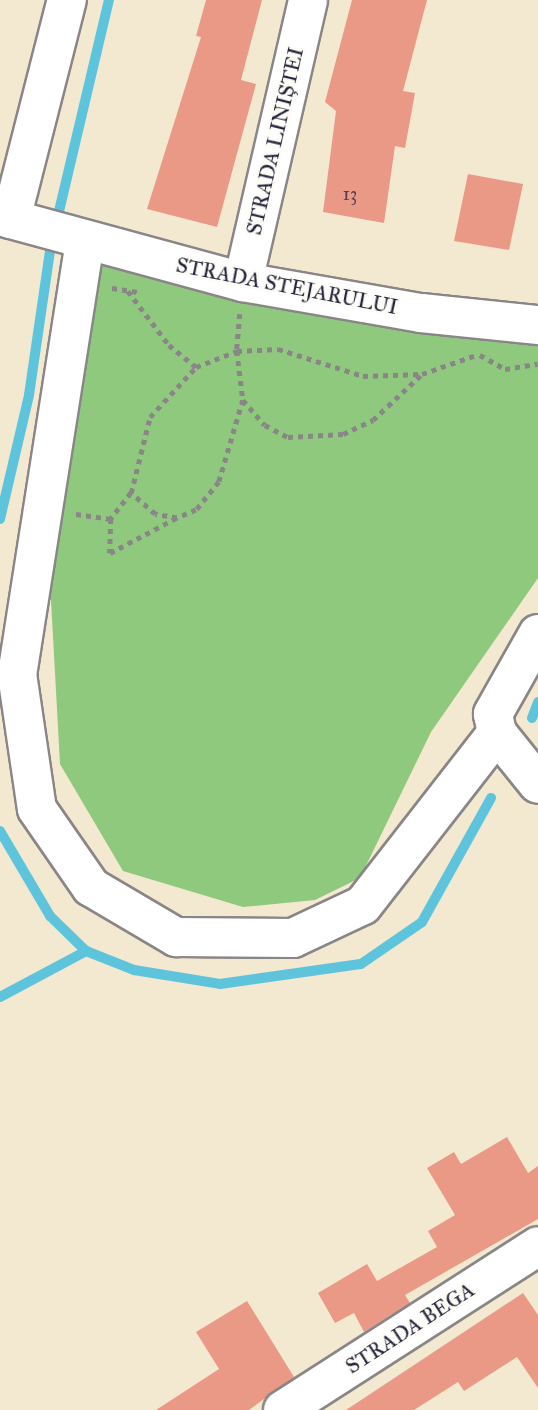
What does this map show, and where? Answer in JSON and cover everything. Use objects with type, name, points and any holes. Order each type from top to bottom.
[{"type":"street","points":[[13,220],[67,0]]},
{"type":"street","name":"STRADA LINIȘTEI","points":[[241,301],[308,0]]},
{"type":"street","name":"STRADA STEJARULUI","points":[[13,220],[78,239],[241,301],[421,313],[538,325]]},
{"type":"street","points":[[78,239],[17,674],[37,809],[91,887],[176,937],[293,939],[363,905],[497,733]]},
{"type":"street","points":[[538,634],[500,694],[493,713],[497,733],[538,784]]},
{"type":"street","name":"STRADA BEGA","points":[[283,1410],[538,1246]]},
{"type":"path","points":[[108,301],[110,288],[152,294]]},
{"type":"path","points":[[127,290],[169,345],[196,367]]},
{"type":"path","points":[[241,301],[237,351],[243,400],[219,482],[195,510],[110,553],[111,519],[131,493],[150,417],[196,367],[237,351],[278,349],[384,380],[422,374],[479,354]]},
{"type":"path","points":[[466,351],[479,354],[505,369],[538,364]]},
{"type":"path","points":[[243,400],[265,425],[288,437],[343,434],[373,420],[422,374]]},
{"type":"path","points":[[131,493],[155,514],[177,517]]},
{"type":"path","points":[[78,501],[76,514],[111,519]]},
{"type":"green space","points":[[66,249],[538,335],[538,578],[431,732],[360,878],[315,900],[243,907],[123,871],[60,764],[51,600],[22,576]]},
{"type":"building","points":[[206,0],[262,0],[241,80],[256,84],[217,227],[147,209],[201,37],[196,36]]},
{"type":"building","points":[[352,0],[427,0],[403,91],[415,93],[405,148],[395,146],[384,223],[323,212],[336,111],[325,102]]},
{"type":"building","points":[[468,174],[523,184],[509,250],[454,241]]},
{"type":"building","points":[[507,1137],[528,1173],[538,1166],[538,1219],[405,1295],[410,1303],[364,1332],[354,1313],[335,1323],[318,1293],[367,1264],[377,1281],[437,1247],[428,1231],[455,1215],[427,1168],[454,1152],[461,1164]]},
{"type":"building","points":[[523,1293],[538,1315],[538,1388],[517,1357],[464,1391],[458,1382],[414,1410],[346,1410]]},
{"type":"building","points":[[247,1301],[294,1377],[249,1410],[156,1410],[219,1369],[196,1332]]},
{"type":"waterway","points":[[56,224],[109,0]]},
{"type":"waterway","points":[[0,519],[29,395],[52,238]]},
{"type":"waterway","points":[[532,718],[538,702]]},
{"type":"waterway","points":[[0,831],[50,916],[86,951],[134,970],[220,984],[361,964],[422,922],[491,798]]},
{"type":"waterway","points":[[0,997],[86,951]]}]
